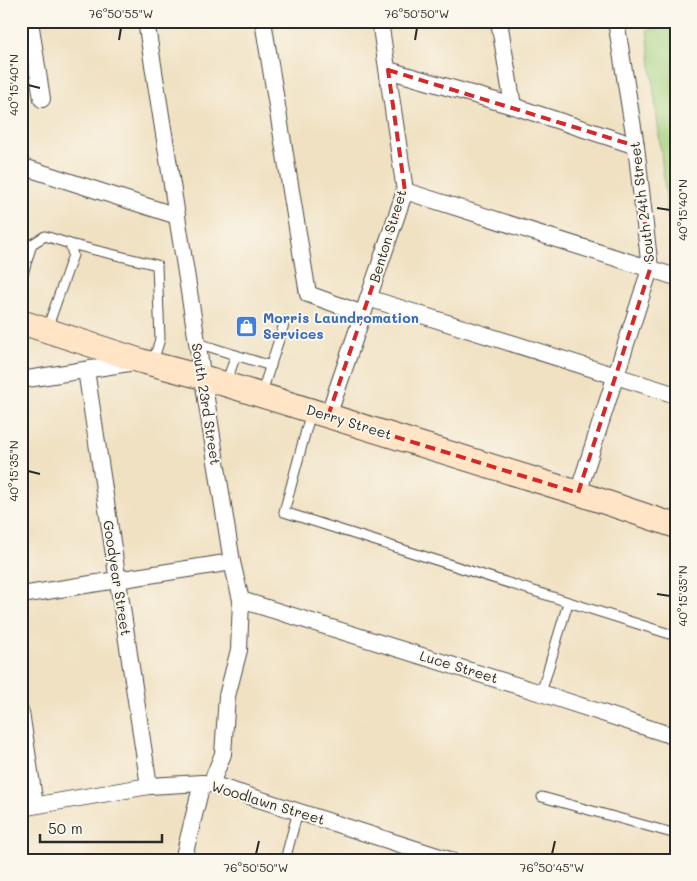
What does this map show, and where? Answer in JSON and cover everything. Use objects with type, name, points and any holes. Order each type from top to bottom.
[{"type":"main road","name":"Derry Street","points":[[21,322],[578,492],[676,526]]},
{"type":"street","points":[[30,21],[42,99]]},
{"type":"street","name":"South 23rd Street","points":[[146,21],[196,343],[232,562],[241,600],[239,650],[227,696],[223,754],[207,783],[183,860]]},
{"type":"street","points":[[263,21],[308,294],[363,314]]},
{"type":"street","name":"Benton Street","points":[[320,413],[363,314],[406,191],[380,21]]},
{"type":"street","points":[[499,21],[513,106]]},
{"type":"street","name":"South 24th Street","points":[[578,492],[650,269],[636,146],[616,21]]},
{"type":"street","points":[[388,70],[513,106],[636,146]]},
{"type":"street","points":[[21,166],[177,216]]},
{"type":"street","points":[[406,191],[676,278]]},
{"type":"street","points":[[368,298],[676,395]]},
{"type":"street","points":[[21,380],[147,362]]},
{"type":"street","name":"Goodyear Street","points":[[86,370],[149,786]]},
{"type":"street","points":[[21,595],[232,562]]},
{"type":"street","name":"Luce Street","points":[[241,600],[676,737]]},
{"type":"street","points":[[21,712],[28,806]]},
{"type":"street","name":"Woodlawn Street","points":[[28,806],[149,786],[207,783],[450,860]]},
{"type":"lane","points":[[22,275],[32,244],[45,236],[157,265],[160,339],[147,362]]},
{"type":"lane","points":[[47,330],[73,255],[70,244]]},
{"type":"lane","points":[[261,395],[284,321]]},
{"type":"lane","points":[[196,343],[270,366]]},
{"type":"lane","points":[[226,384],[236,355]]},
{"type":"lane","points":[[320,413],[284,512],[676,636]]},
{"type":"lane","points":[[541,693],[568,603]]},
{"type":"lane","points":[[542,797],[676,834]]},
{"type":"lane","points":[[285,860],[298,812]]},
{"type":"highlighted area","points":[[388,70],[636,146],[650,269],[578,493],[328,416],[405,191]]},
{"type":"green space","points":[[676,25],[676,260],[673,259],[647,30]]},
{"type":"place","name":"Morris Laundromation Services","points":[[247,326]]}]
